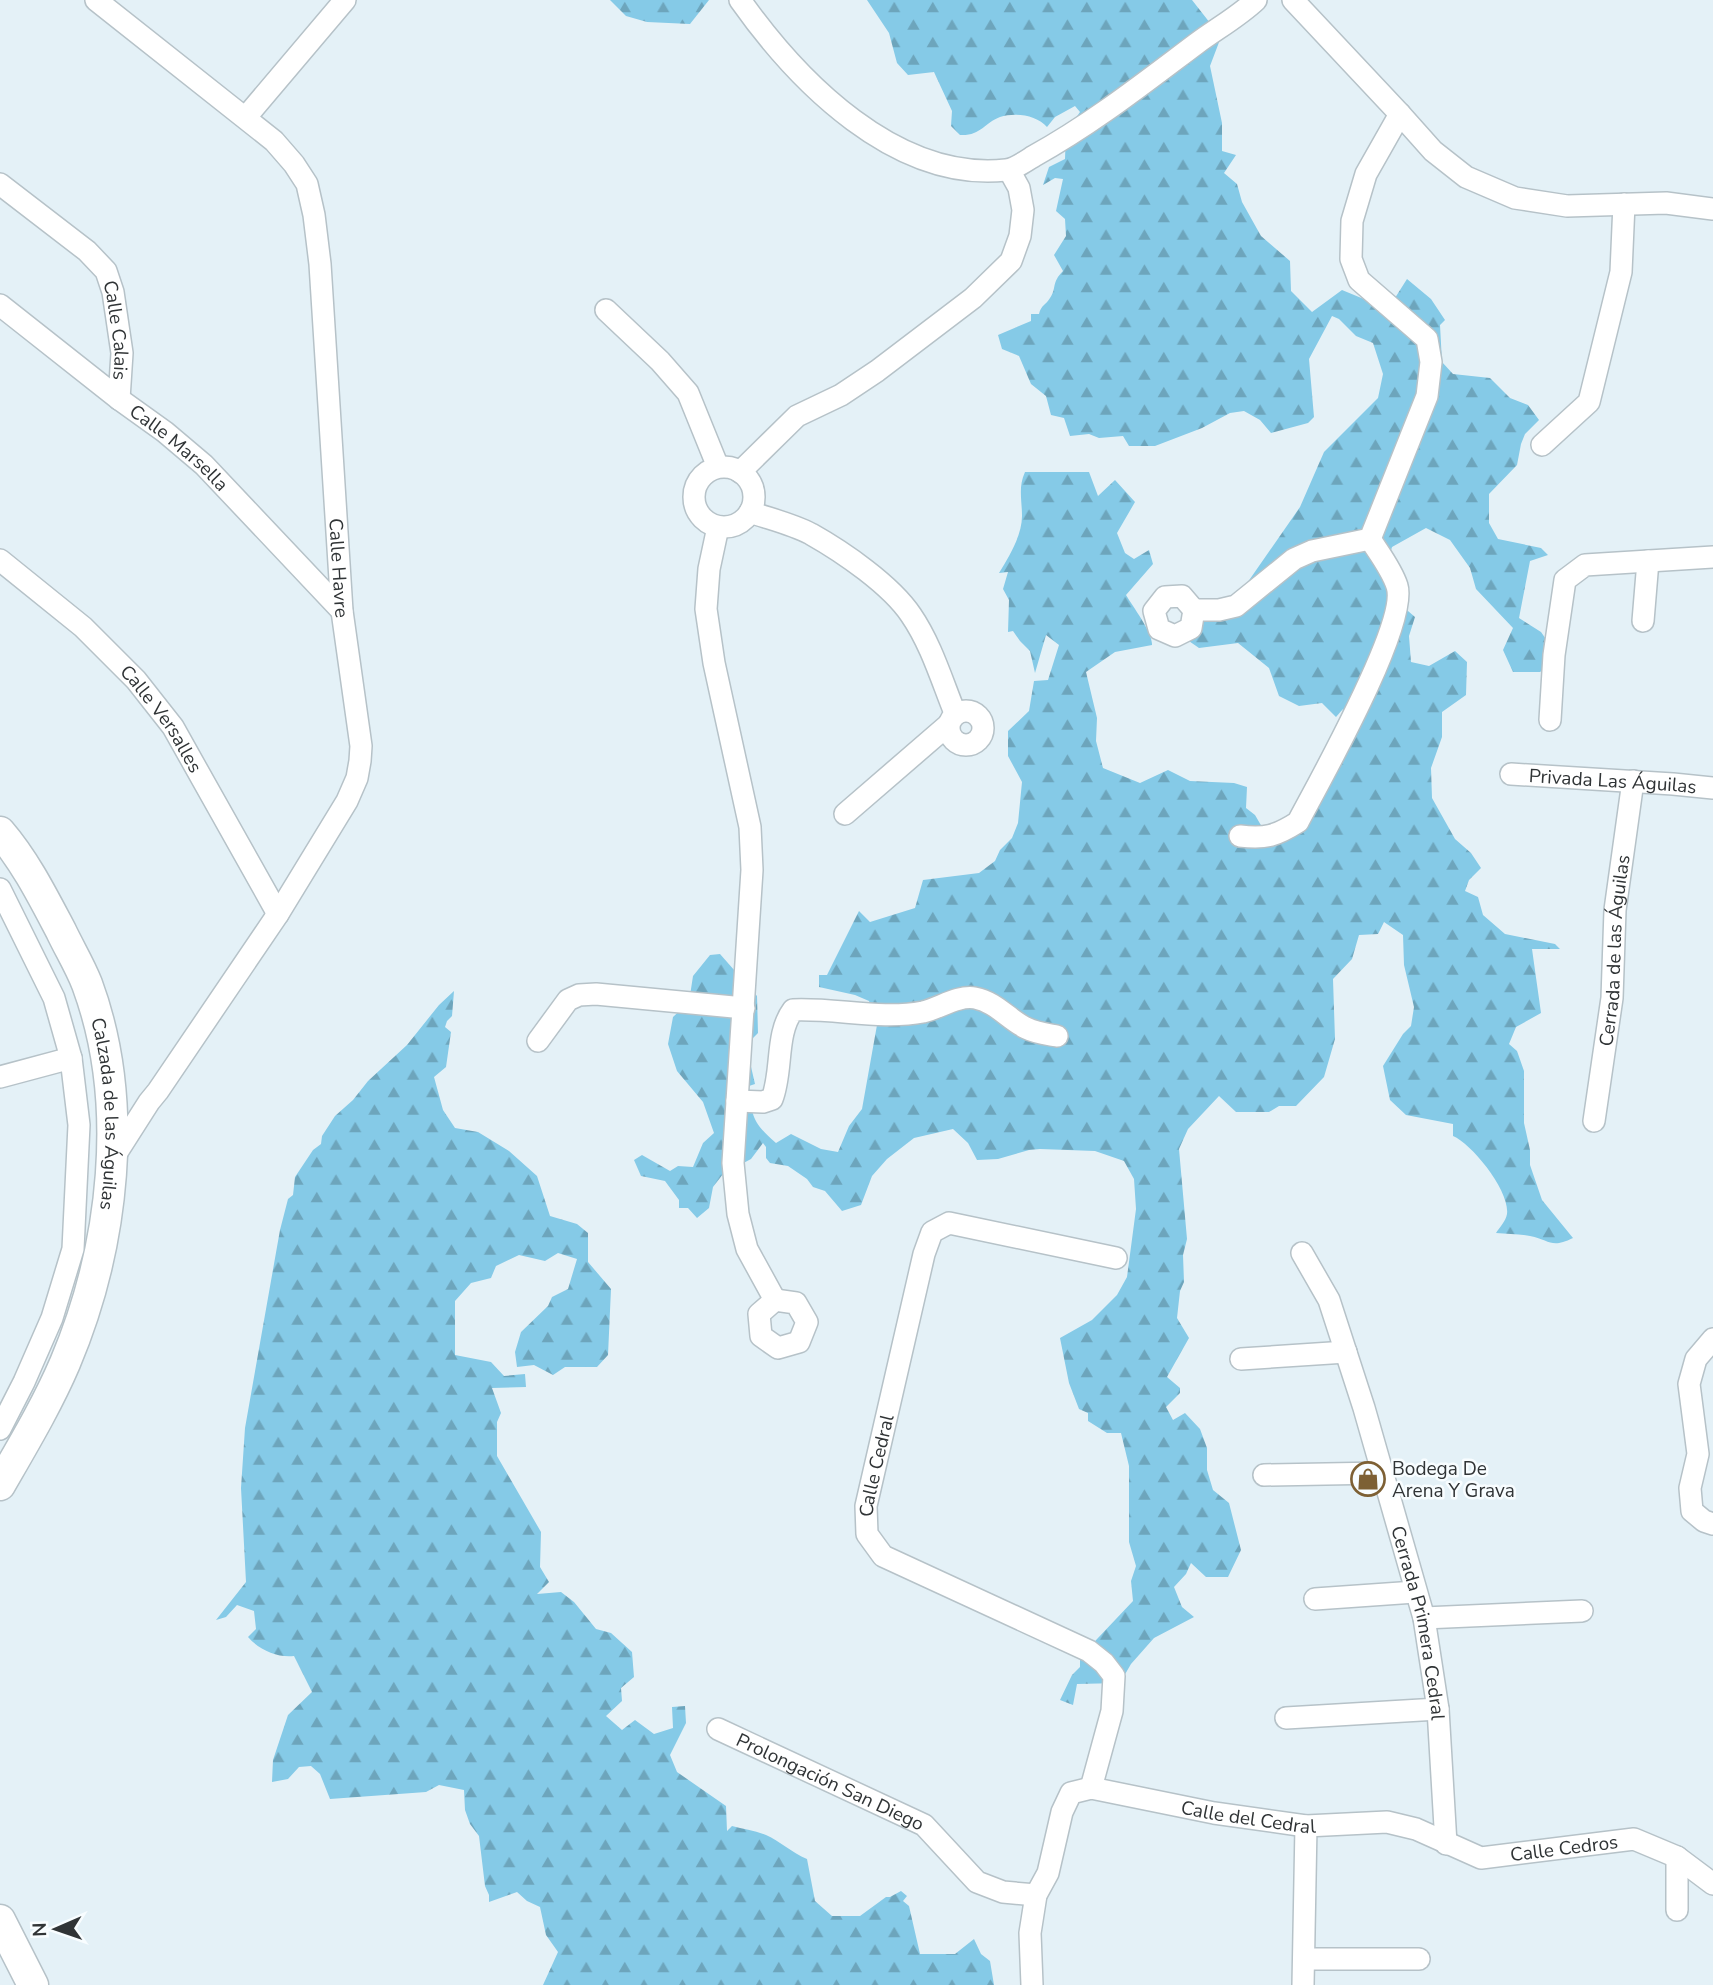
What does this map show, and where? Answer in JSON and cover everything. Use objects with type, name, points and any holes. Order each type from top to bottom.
[{"type":"main road","name":"Calzada de las Águilas","points":[[0,832],[38,886],[86,982],[102,1032],[109,1084],[112,1160],[107,1213],[96,1270],[65,1363],[0,1485]]},
{"type":"main road","points":[[0,1920],[33,1985]]},
{"type":"street","name":"Calle Havre","points":[[96,0],[274,141],[307,184],[320,264],[342,611],[361,746],[357,778],[347,801],[278,914],[112,1160]]},
{"type":"street","points":[[246,117],[345,0]]},
{"type":"street","points":[[740,0],[756,23],[810,83],[858,124],[879,139],[928,161],[970,170],[1009,170],[1063,140],[1119,102],[1256,0]]},
{"type":"street","points":[[1293,0],[1433,152],[1466,177],[1515,198],[1567,206],[1666,203],[1713,209]]},
{"type":"street","points":[[1370,539],[1427,396],[1431,362],[1427,339],[1359,280],[1351,259],[1352,221],[1366,174],[1400,114]]},
{"type":"street","points":[[740,472],[797,416],[841,395],[877,372],[973,298],[1011,261],[1020,236],[1023,210],[1019,188],[1009,170]]},
{"type":"street","name":"Calle Calais","points":[[0,184],[87,251],[106,271],[113,292],[122,353],[119,399]]},
{"type":"street","points":[[1542,445],[1589,401],[1621,272],[1624,204]]},
{"type":"street","name":"Calle Marsella","points":[[0,305],[204,465],[342,611]]},
{"type":"street","points":[[606,310],[660,361],[688,393],[718,467]]},
{"type":"street","points":[[718,467],[730,467],[740,472],[751,484],[754,501],[750,512],[739,524],[729,528],[708,523],[701,516],[694,497],[695,487],[701,478],[718,467]]},
{"type":"street","points":[[750,512],[810,534],[874,577],[893,593],[912,615],[935,662],[952,719],[845,814]]},
{"type":"street","points":[[718,527],[709,569],[706,609],[716,676],[750,827],[752,870],[733,1163],[738,1214],[747,1249],[775,1300]]},
{"type":"street","points":[[1194,610],[1219,610],[1236,606],[1294,559],[1312,551],[1370,539]]},
{"type":"street","points":[[1240,836],[1262,838],[1279,834],[1298,822],[1367,690],[1398,608],[1397,586],[1370,539]]},
{"type":"street","points":[[1550,720],[1554,655],[1564,580],[1585,565],[1713,557]]},
{"type":"street","name":"Calle Versalles","points":[[0,560],[83,627],[136,680],[173,727],[278,914]]},
{"type":"street","points":[[1643,621],[1648,561]]},
{"type":"street","name":"Privada Las Águilas","points":[[1511,774],[1713,788]]},
{"type":"street","name":"Cerrada de las Águilas","points":[[1594,1121],[1612,998],[1615,910],[1633,781]]},
{"type":"street","name":"Calzada de las Águilas","points":[[0,888],[54,998],[71,1058],[79,1125],[73,1249],[52,1318],[0,1429]]},
{"type":"street","points":[[538,1041],[568,1000],[579,995],[596,994],[744,1008]]},
{"type":"street","points":[[737,1101],[763,1102],[772,1099],[780,1066],[785,1021],[793,1010],[898,1015],[925,1012],[959,1000],[974,998],[996,1006],[1024,1027],[1040,1034],[1057,1036]]},
{"type":"street","points":[[0,1077],[71,1058]]},
{"type":"street","name":"Calle Cedral","points":[[1091,1788],[1112,1711],[1114,1676],[1104,1663],[1089,1651],[883,1556],[867,1534],[866,1506],[924,1254],[932,1232],[949,1223],[1116,1258]]},
{"type":"street","name":"Cerrada Primera Cedral","points":[[1302,1254],[1329,1300],[1424,1618],[1438,1709],[1446,1844]]},
{"type":"street","points":[[1713,1339],[1696,1359],[1689,1384],[1698,1454],[1690,1488],[1692,1511],[1704,1521],[1713,1524]]},
{"type":"street","points":[[1241,1359],[1346,1352]]},
{"type":"street","points":[[1264,1475],[1382,1472]]},
{"type":"street","points":[[1315,1599],[1415,1592]]},
{"type":"street","points":[[1424,1618],[1582,1611]]},
{"type":"street","points":[[1286,1718],[1438,1709]]},
{"type":"street","name":"Prolongación San Diego","points":[[718,1728],[924,1825],[977,1882],[1003,1892],[1036,1895]]},
{"type":"street","points":[[1032,1985],[1030,1933],[1036,1895],[1048,1873],[1062,1812],[1071,1793],[1091,1788]]},
{"type":"street","name":"Calle del Cedral","points":[[1091,1788],[1214,1812],[1306,1826],[1387,1822],[1416,1829],[1446,1844]]},
{"type":"street","points":[[1303,1985],[1306,1826]]},
{"type":"street","name":"Calle Cedros","points":[[1446,1844],[1481,1858],[1634,1839],[1677,1857],[1713,1884]]},
{"type":"street","points":[[1677,1857],[1677,1910]]},
{"type":"street","points":[[1304,1959],[1419,1959]]},
{"type":"green space","points":[[610,0],[709,0],[690,24],[647,22],[626,16]]},
{"type":"green space","points":[[867,0],[1192,0],[1221,37],[1210,66],[1222,123],[1222,151],[1236,155],[1224,173],[1237,184],[1242,202],[1261,236],[1290,261],[1291,291],[1312,312],[1342,290],[1388,309],[1407,279],[1431,299],[1445,320],[1440,325],[1442,362],[1453,374],[1490,378],[1510,398],[1528,405],[1539,420],[1525,434],[1517,465],[1489,494],[1489,523],[1498,539],[1541,548],[1548,555],[1530,561],[1519,618],[1541,632],[1559,658],[1540,672],[1513,672],[1503,650],[1513,628],[1476,589],[1470,568],[1450,540],[1426,528],[1392,547],[1386,568],[1387,593],[1415,617],[1409,636],[1411,662],[1429,666],[1455,651],[1467,662],[1466,695],[1442,712],[1442,737],[1431,768],[1432,798],[1455,839],[1471,853],[1481,868],[1469,880],[1465,891],[1478,897],[1483,915],[1505,934],[1555,944],[1560,949],[1532,949],[1541,1013],[1516,1027],[1509,1044],[1517,1051],[1524,1071],[1524,1123],[1530,1150],[1530,1165],[1542,1200],[1573,1238],[1551,1243],[1530,1236],[1496,1233],[1507,1214],[1502,1193],[1479,1158],[1453,1136],[1453,1124],[1406,1115],[1390,1100],[1383,1066],[1411,1026],[1414,1007],[1404,965],[1403,935],[1384,922],[1378,934],[1359,935],[1352,959],[1333,979],[1335,1039],[1324,1077],[1296,1106],[1279,1106],[1269,1112],[1236,1112],[1219,1096],[1188,1129],[1179,1149],[1187,1239],[1183,1255],[1184,1282],[1180,1291],[1177,1318],[1189,1338],[1167,1377],[1180,1388],[1180,1393],[1166,1407],[1173,1420],[1185,1413],[1200,1429],[1207,1448],[1207,1470],[1213,1490],[1229,1503],[1241,1550],[1228,1577],[1206,1577],[1191,1563],[1186,1574],[1174,1587],[1182,1607],[1194,1617],[1154,1638],[1131,1664],[1120,1683],[1077,1684],[1073,1705],[1060,1700],[1072,1675],[1080,1667],[1080,1657],[1133,1601],[1131,1581],[1136,1566],[1129,1542],[1129,1466],[1121,1433],[1107,1433],[1088,1421],[1088,1413],[1079,1409],[1069,1383],[1060,1338],[1092,1320],[1117,1295],[1127,1277],[1136,1209],[1134,1179],[1124,1161],[1095,1151],[1040,1149],[998,1159],[977,1160],[968,1143],[953,1129],[914,1138],[887,1159],[872,1176],[861,1205],[842,1211],[825,1191],[813,1187],[807,1179],[788,1166],[770,1163],[766,1158],[766,1147],[763,1143],[751,1159],[723,1174],[713,1187],[709,1208],[697,1218],[688,1208],[679,1208],[679,1200],[665,1181],[641,1176],[634,1160],[642,1155],[670,1171],[678,1166],[693,1167],[703,1143],[714,1133],[703,1102],[677,1071],[668,1044],[673,1017],[689,1002],[693,976],[710,955],[720,954],[757,996],[758,1033],[746,1045],[755,1084],[749,1086],[751,1105],[758,1124],[776,1143],[791,1134],[821,1149],[838,1152],[849,1126],[862,1109],[877,1025],[869,1001],[819,987],[819,975],[827,975],[859,911],[870,922],[915,908],[923,880],[979,873],[995,861],[1000,850],[1012,838],[1018,823],[1022,782],[1008,756],[1008,731],[1029,711],[1034,681],[1048,680],[1059,645],[1046,635],[1035,673],[1030,651],[1013,631],[1008,632],[1009,600],[1003,589],[1008,572],[999,573],[1020,531],[1021,488],[1025,472],[1089,472],[1098,496],[1115,480],[1135,502],[1117,533],[1125,553],[1134,559],[1149,550],[1153,564],[1126,595],[1146,627],[1152,645],[1115,652],[1086,672],[1097,718],[1096,741],[1103,768],[1140,783],[1168,770],[1190,781],[1234,783],[1247,787],[1246,808],[1255,815],[1262,827],[1288,817],[1301,793],[1330,755],[1339,732],[1343,709],[1336,717],[1322,703],[1299,706],[1279,696],[1269,668],[1238,643],[1199,648],[1186,639],[1199,633],[1203,623],[1202,612],[1226,603],[1243,589],[1300,507],[1324,452],[1378,398],[1383,374],[1373,343],[1356,336],[1339,319],[1332,316],[1309,359],[1314,417],[1308,423],[1271,433],[1260,420],[1244,411],[1230,413],[1202,428],[1155,446],[1129,446],[1123,436],[1070,436],[1064,418],[1051,415],[1046,396],[1031,384],[1019,356],[1002,349],[998,335],[1031,321],[1031,314],[1039,314],[1063,271],[1054,255],[1066,236],[1065,219],[1056,211],[1063,179],[1055,178],[1043,185],[1049,167],[1065,159],[1066,132],[1080,112],[1075,106],[1055,117],[1047,127],[1032,117],[1000,117],[978,131],[960,135],[951,126],[952,111],[934,72],[908,75],[897,63],[889,33]]},
{"type":"green space","points":[[454,991],[452,1016],[445,1027],[451,1032],[446,1067],[434,1077],[443,1110],[455,1128],[478,1132],[509,1151],[537,1176],[550,1216],[577,1224],[588,1233],[588,1262],[611,1289],[608,1355],[597,1367],[565,1367],[553,1375],[534,1365],[517,1367],[515,1352],[521,1332],[548,1306],[552,1297],[568,1289],[577,1259],[558,1253],[545,1261],[519,1255],[496,1266],[491,1278],[471,1283],[455,1301],[455,1355],[491,1362],[504,1376],[525,1374],[526,1387],[492,1388],[501,1413],[497,1422],[497,1456],[541,1532],[540,1567],[549,1582],[537,1594],[561,1592],[574,1602],[596,1629],[611,1633],[632,1652],[634,1677],[621,1688],[622,1701],[606,1716],[622,1730],[635,1720],[654,1734],[673,1728],[672,1707],[685,1706],[686,1723],[670,1755],[677,1772],[726,1806],[727,1831],[732,1826],[762,1834],[807,1859],[815,1901],[832,1916],[860,1916],[886,1897],[901,1891],[907,1896],[903,1901],[909,1906],[920,1954],[955,1954],[974,1939],[981,1954],[990,1961],[994,1985],[543,1985],[558,1952],[546,1935],[540,1907],[517,1892],[489,1902],[479,1836],[470,1824],[465,1810],[464,1790],[439,1785],[426,1792],[330,1799],[320,1774],[311,1766],[299,1767],[288,1779],[272,1782],[273,1760],[288,1715],[312,1692],[294,1656],[269,1652],[248,1637],[256,1629],[254,1611],[237,1605],[226,1617],[216,1620],[246,1582],[241,1488],[245,1428],[280,1230],[288,1199],[293,1195],[295,1177],[313,1150],[321,1144],[322,1136],[335,1116],[407,1045],[439,1005]]},
{"type":"place","name":"Bodega De Arena Y Grava","points":[[1368,1479]]}]
